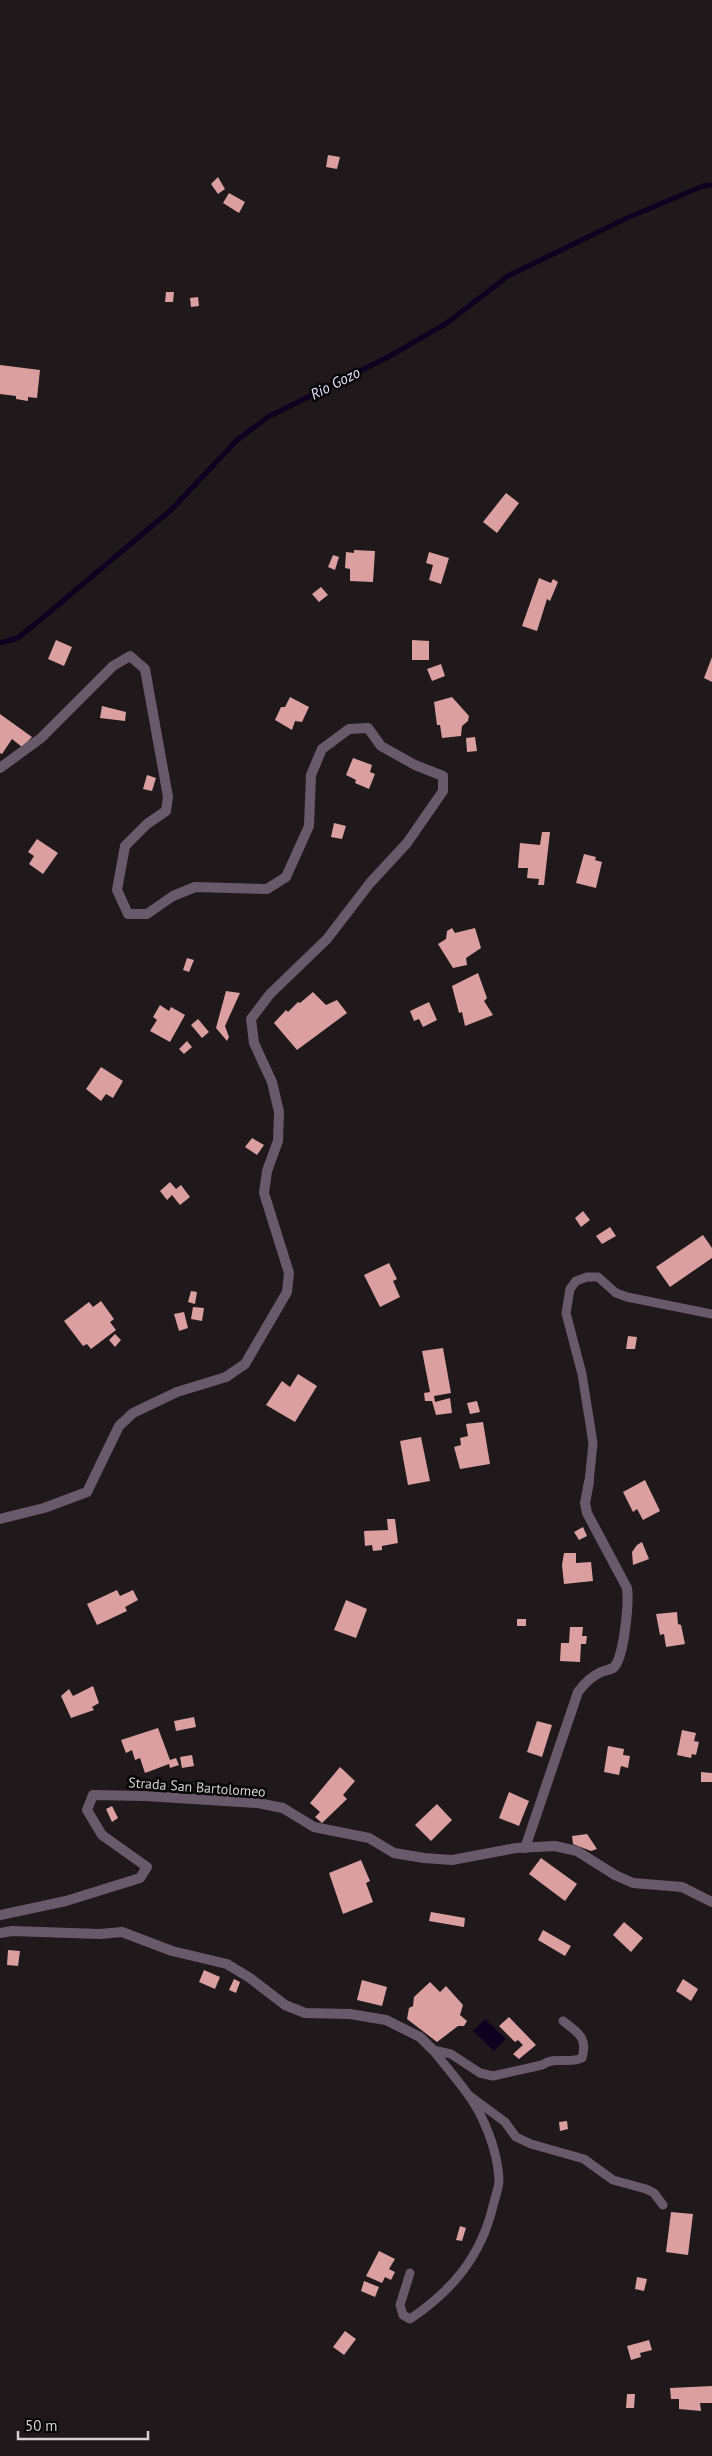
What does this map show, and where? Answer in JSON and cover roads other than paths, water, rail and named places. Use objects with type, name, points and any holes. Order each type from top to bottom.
[{"type":"street","points":[[0,768],[41,738],[113,666],[130,656],[145,670],[168,797],[166,811],[147,824],[125,846],[117,890],[128,914],[147,914],[173,896],[195,886],[267,889],[286,877],[309,826],[310,775],[322,749],[349,729],[368,728],[381,746],[415,765],[443,776],[443,790],[407,843],[370,883],[327,939],[270,994],[251,1019],[254,1043],[272,1082],[278,1112],[278,1141],[267,1171],[264,1193],[288,1273],[287,1292],[245,1364],[226,1377],[177,1392],[133,1413],[119,1426],[87,1492],[44,1508],[0,1519]]},
{"type":"street","points":[[525,1848],[578,1692],[586,1682],[601,1672],[613,1668],[619,1660],[629,1601],[627,1588],[587,1513],[585,1503],[589,1482]]},
{"type":"street","name":"Strada San Bartolomeo","points":[[0,1915],[66,1901],[140,1878],[147,1867],[102,1835],[87,1810],[93,1795],[145,1796],[258,1803],[283,1808],[314,1827],[369,1838],[394,1853],[424,1858],[452,1860],[525,1848],[555,1846],[577,1851],[615,1875],[634,1883],[682,1887],[712,1902]]},
{"type":"street","points":[[0,1934],[12,1931],[122,1932],[172,1951],[227,1964],[250,1978],[285,2004],[305,2013],[350,2014],[386,2020],[420,2037],[433,2050]]},
{"type":"lane","points":[[589,1482],[593,1444],[582,1374],[566,1313],[570,1289],[576,1281],[587,1277],[598,1277],[616,1293],[627,1297],[712,1314]]},
{"type":"lane","points":[[433,2050],[450,2054],[480,2073],[493,2076],[542,2065],[548,2061],[562,2059],[575,2061],[582,2058],[585,2047],[583,2040],[563,2021]]},
{"type":"lane","points":[[410,2272],[400,2305],[403,2315],[410,2319],[431,2305],[471,2262],[489,2222],[499,2181],[496,2153],[482,2117],[468,2095],[433,2050]]},
{"type":"lane","points":[[468,2095],[505,2122],[516,2137],[531,2144],[584,2159],[613,2180],[654,2193],[663,2205]]},
{"type":"waterway","name":"Rio Gozo","points":[[0,643],[18,638],[172,509],[237,440],[268,417],[388,357],[447,323],[508,276],[627,218],[703,186],[712,185]]}]
